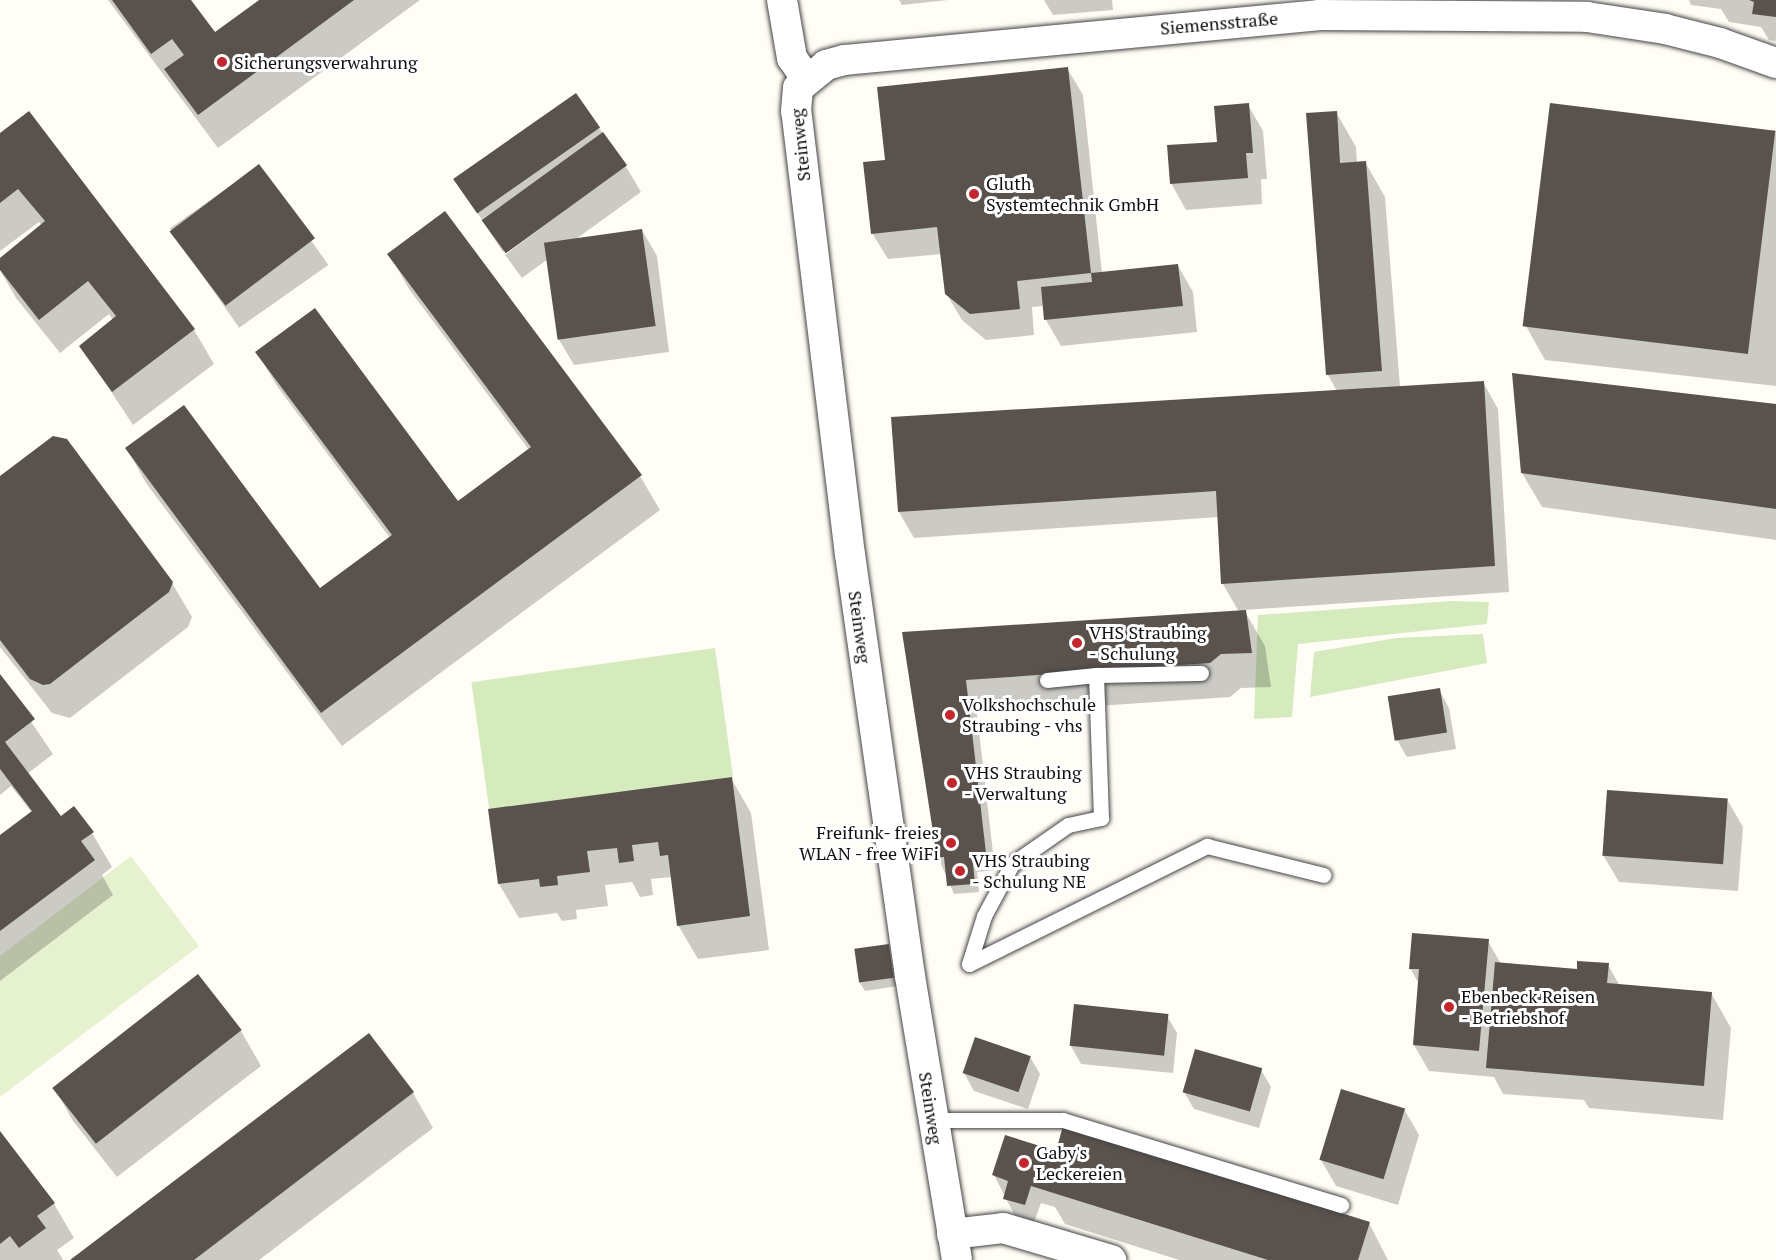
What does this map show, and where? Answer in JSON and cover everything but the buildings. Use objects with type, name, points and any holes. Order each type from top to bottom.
[{"type":"street","points":[[782,0],[792,58],[806,78]]},
{"type":"street","name":"Siemensstraße","points":[[806,78],[826,65],[845,60],[1249,20],[1319,15],[1588,9],[1720,43],[1776,63]]},
{"type":"street","name":"Steinweg","points":[[806,78],[798,88],[796,111],[850,555],[932,1120],[955,1247]]},
{"type":"street","points":[[955,1247],[1003,1228],[1111,1260]]},
{"type":"lane","points":[[1047,680],[1096,675],[1201,673]]},
{"type":"lane","points":[[1096,675],[1101,818],[1068,825],[1012,864],[984,916],[969,964],[1207,846],[1323,875]]},
{"type":"lane","points":[[932,1120],[990,1117],[1063,1120],[1341,1205]]},
{"type":"green space","points":[[1451,601],[1489,602],[1487,624],[1298,644],[1292,717],[1254,719],[1258,615]]},
{"type":"green space","points":[[1483,634],[1487,663],[1310,697],[1314,652],[1396,638]]},
{"type":"green space","points":[[715,648],[733,777],[489,811],[471,682]]},
{"type":"green space","points":[[131,856],[199,946],[0,1097],[0,956]]},
{"type":"place","name":"Sicherungsverwahrung","points":[[222,62]]},
{"type":"place","name":"Gluth Systemtechnik GmbH","points":[[974,194]]},
{"type":"place","name":"VHS Straubing - Schulung","points":[[1077,643]]},
{"type":"place","name":"Volkshochschule Straubing - vhs","points":[[950,715]]},
{"type":"place","name":"VHS Straubing - Verwaltung","points":[[952,783]]},
{"type":"place","name":"Freifunk- freies WLAN - free WiFi","points":[[951,843]]},
{"type":"place","name":"VHS Straubing - Schulung NE","points":[[960,871]]},
{"type":"place","name":"Ebenbeck Reisen - Betriebshof","points":[[1449,1007]]},
{"type":"place","name":"Gaby's Leckereien","points":[[1024,1163]]}]
